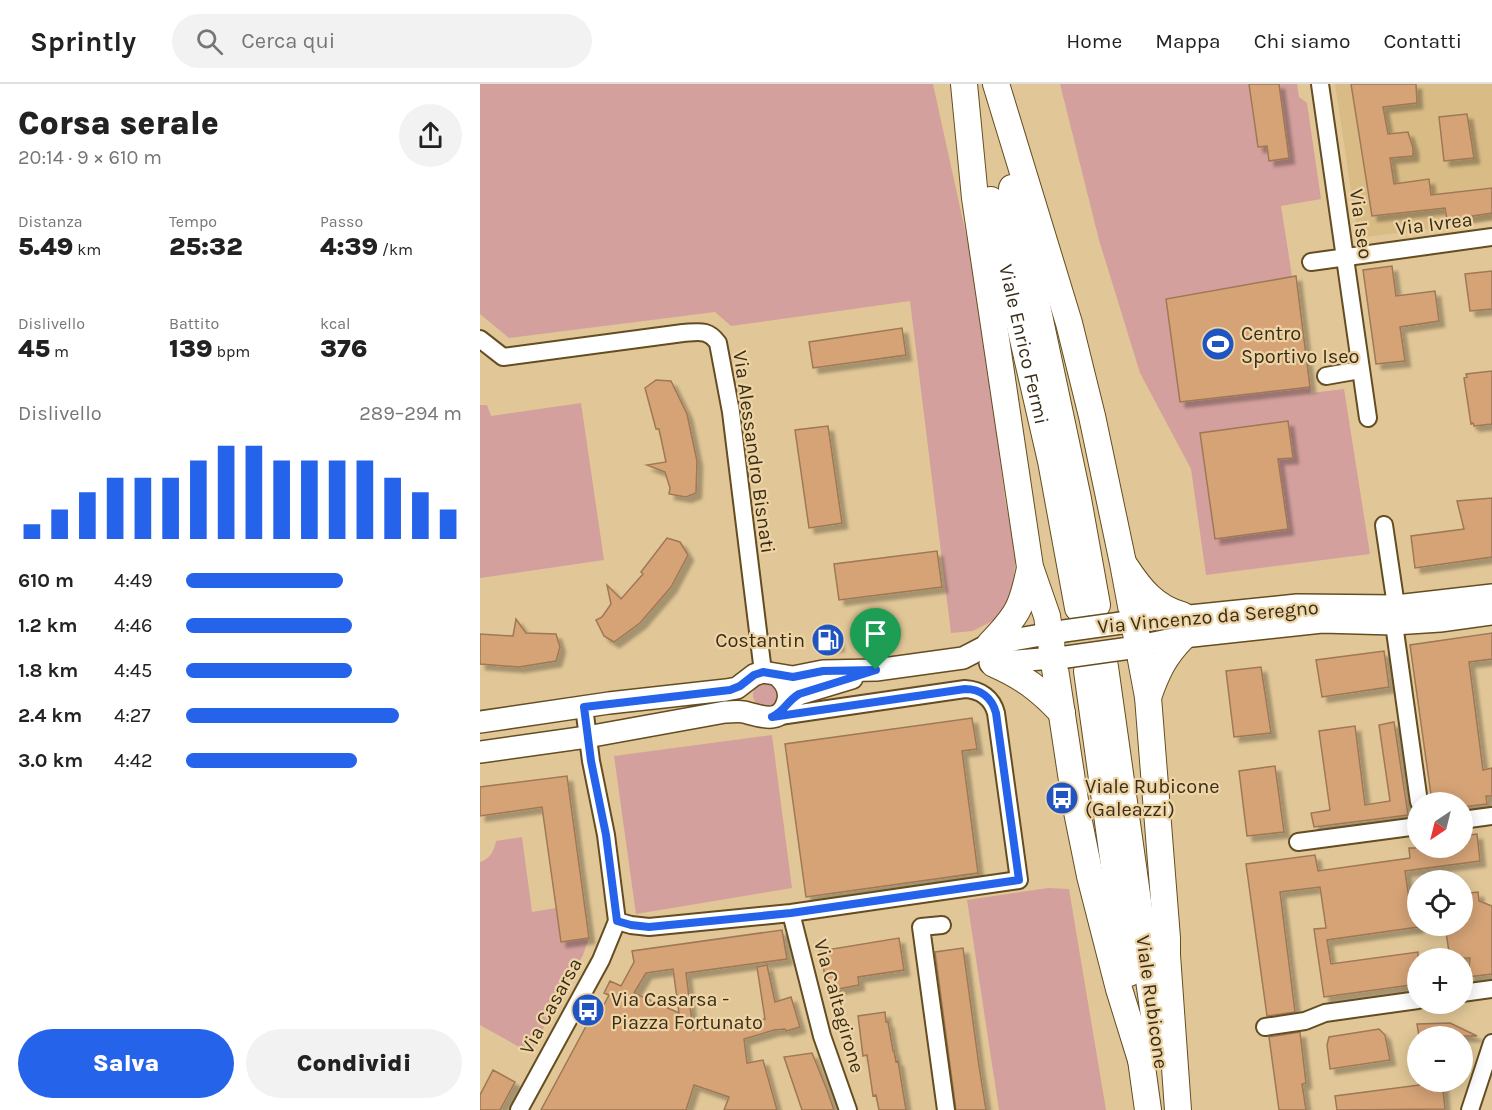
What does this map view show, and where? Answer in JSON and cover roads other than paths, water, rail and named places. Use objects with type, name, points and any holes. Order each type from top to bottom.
[{"type":"highway","points":[[965,84],[975,198],[1030,567],[1047,616],[1050,633],[1078,663],[1128,894]]},
{"type":"highway","name":"Viale Enrico Fermi","points":[[965,84],[1051,461],[1087,606],[1078,499],[1012,186],[995,84]]},
{"type":"highway","points":[[995,84],[1069,323],[1092,416],[1123,563],[1130,648],[1148,697],[1178,1110]]},
{"type":"highway","points":[[1123,563],[1138,586],[1183,626],[1161,663],[1148,697]]},
{"type":"highway","points":[[1030,567],[1025,595],[992,654],[1044,694],[1062,713]]},
{"type":"highway","points":[[1078,663],[1062,713],[1076,807],[1090,876],[1119,989],[1141,1060]]},
{"type":"highway","name":"Viale Rubicone","points":[[1128,894],[1141,1060],[1148,1110]]},
{"type":"highway","name":"Viale Rubicone","points":[[1128,894],[1166,1110]]},
{"type":"main road","name":"Via Vincenzo da Seregno","points":[[480,722],[726,690],[737,688],[762,676],[793,677],[823,671],[876,670],[992,654],[1050,633],[1127,622],[1183,626],[1322,622],[1395,615],[1492,594]]},
{"type":"main road","name":"Via Vincenzo da Seregno","points":[[1395,615],[1440,621],[1492,614]]},
{"type":"main road","name":"Via Vincenzo da Seregno","points":[[992,654],[1078,663],[1130,648],[1183,626]]},
{"type":"main road","name":"Via Vincenzo da Seregno","points":[[762,716],[780,713],[788,701],[799,694],[876,670]]},
{"type":"main road","points":[[762,716],[746,709],[742,700],[742,690],[762,676],[786,686],[788,701]]},
{"type":"main road","points":[[480,752],[725,712],[762,716]]},
{"type":"street","name":"Via Iseo","points":[[1320,84],[1368,418]]},
{"type":"street","name":"Via Ivrea","points":[[1311,261],[1492,237]]},
{"type":"street","name":"Via Alessandro Bisnati","points":[[480,339],[503,357],[683,333],[704,331],[712,335],[718,343],[730,412],[762,676]]},
{"type":"street","points":[[1326,376],[1360,370]]},
{"type":"street","points":[[1384,525],[1418,792]]},
{"type":"street","points":[[584,707],[587,736],[606,835],[617,921],[649,927],[791,913],[1019,880],[996,713],[993,704],[983,693],[965,689],[762,716]]},
{"type":"street","points":[[1473,819],[1492,816]]},
{"type":"street","points":[[1298,842],[1407,827]]},
{"type":"street","name":"Via Caltagirone","points":[[791,913],[822,1036],[848,1110]]},
{"type":"street","name":"Via Casarsa","points":[[519,1110],[601,960],[617,921]]},
{"type":"street","points":[[942,925],[921,927],[946,1110]]},
{"type":"street","points":[[1473,992],[1492,989]]},
{"type":"street","points":[[1265,1027],[1305,1021],[1325,1013],[1407,1002]]},
{"type":"street","points":[[1470,1110],[1492,1043]]},
{"type":"place","name":"Centro Sportivo Iseo","points":[[1218,344]]},
{"type":"place","name":"Costantin","points":[[828,640]]},
{"type":"place","name":"Viale Rubicone (Galeazzi)","points":[[1062,798]]},
{"type":"place","name":"Via Casarsa - Piazza Fortunato","points":[[588,1010]]}]
